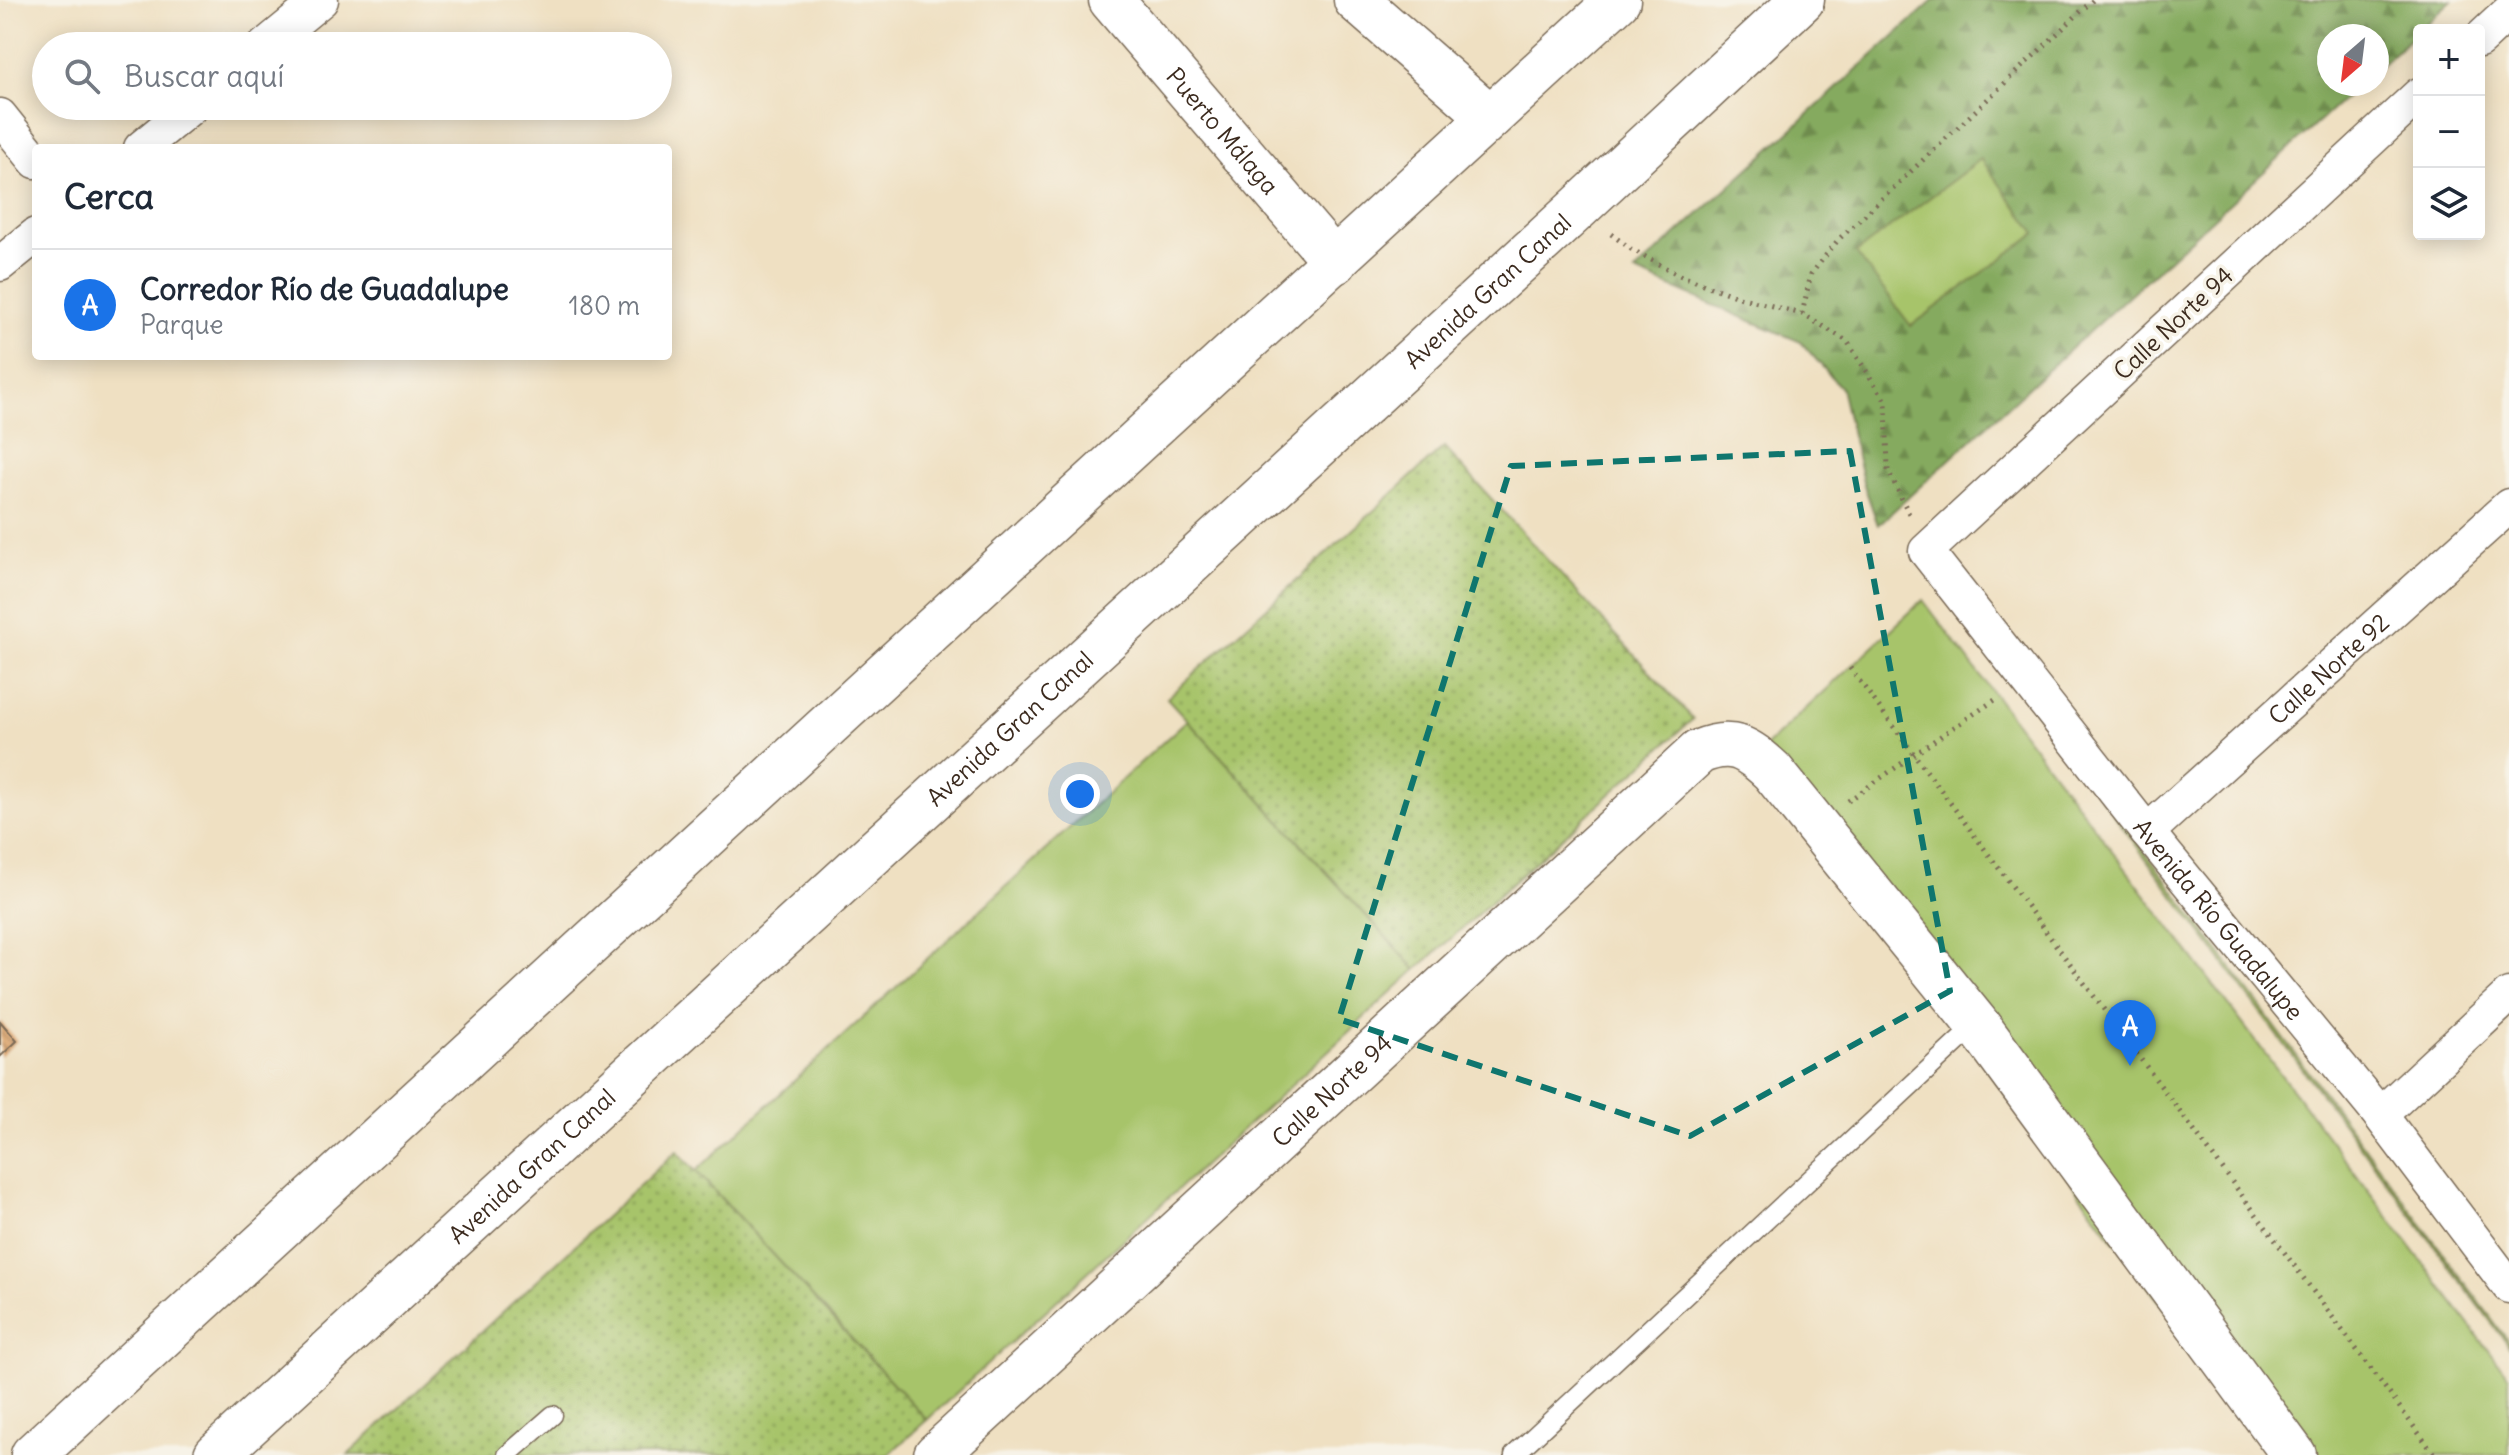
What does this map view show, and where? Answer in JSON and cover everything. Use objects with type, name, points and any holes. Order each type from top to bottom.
[{"type":"main road","name":"Puerto Málaga","points":[[1111,0],[1335,262]]},
{"type":"main road","points":[[1356,0],[1490,117]]},
{"type":"main road","points":[[33,1455],[1618,0]]},
{"type":"main road","name":"Avenida Gran Canal","points":[[216,1455],[1802,0]]},
{"type":"main road","name":"Calle Norte 94","points":[[936,1455],[1699,752],[1716,745],[1735,745],[1755,756],[1772,771],[1815,825]]},
{"type":"main road","points":[[1815,825],[1977,1024],[2294,1455]]},
{"type":"street","points":[[282,32],[321,0]]},
{"type":"street","points":[[2485,34],[2509,12]]},
{"type":"street","name":"Calle Norte 94","points":[[1926,551],[2418,96]]},
{"type":"street","points":[[0,116],[32,156]]},
{"type":"street","points":[[146,144],[175,120]]},
{"type":"street","points":[[0,264],[32,238]]},
{"type":"street","name":"Calle Norte 92","points":[[2147,832],[2509,506]]},
{"type":"street","name":"Avenida Río Guadalupe","points":[[1926,551],[2147,832],[2380,1115],[2509,1286]]},
{"type":"street","points":[[2380,1115],[2509,995]]},
{"type":"lane","points":[[1514,1455],[1977,1024]]},
{"type":"lane","points":[[507,1455],[553,1415]]},
{"type":"path","points":[[1802,314],[1811,274],[1838,240],[2093,0]]},
{"type":"path","points":[[1577,209],[1631,249],[1679,275],[1735,296],[1802,314],[1847,341],[1886,402],[1888,470],[1926,551]]},
{"type":"path","points":[[1850,668],[2435,1455]]},
{"type":"path","points":[[1815,825],[2027,680]]},
{"type":"highlighted area","points":[[1850,451],[1950,991],[1690,1136],[1339,1019],[1511,466]]},
{"type":"green space","points":[[1934,0],[2452,0],[2426,24],[2413,24],[2413,36],[2389,58],[2389,24],[2317,24],[2317,96],[2347,96],[1878,525],[1863,482],[1841,388],[1801,342],[1635,272]]},
{"type":"green space","points":[[1981,159],[2036,233],[1911,326],[1856,253]]},
{"type":"green space","points":[[1444,447],[1693,719],[1416,970],[1167,698]]},
{"type":"green space","points":[[1920,548],[2509,1342],[2509,1346],[1917,551]]},
{"type":"green space","points":[[1923,600],[2509,1377],[2509,1455],[2273,1455],[1755,756]]},
{"type":"green space","points":[[1187,720],[1416,970],[927,1420],[696,1171]]},
{"type":"green space","points":[[677,1151],[927,1420],[888,1455],[348,1455]]},
{"type":"building","points":[[0,1021],[17,1041],[0,1057]]},
{"type":"place","name":"Corredor Río de Guadalupe","points":[[2130,1066]]}]
